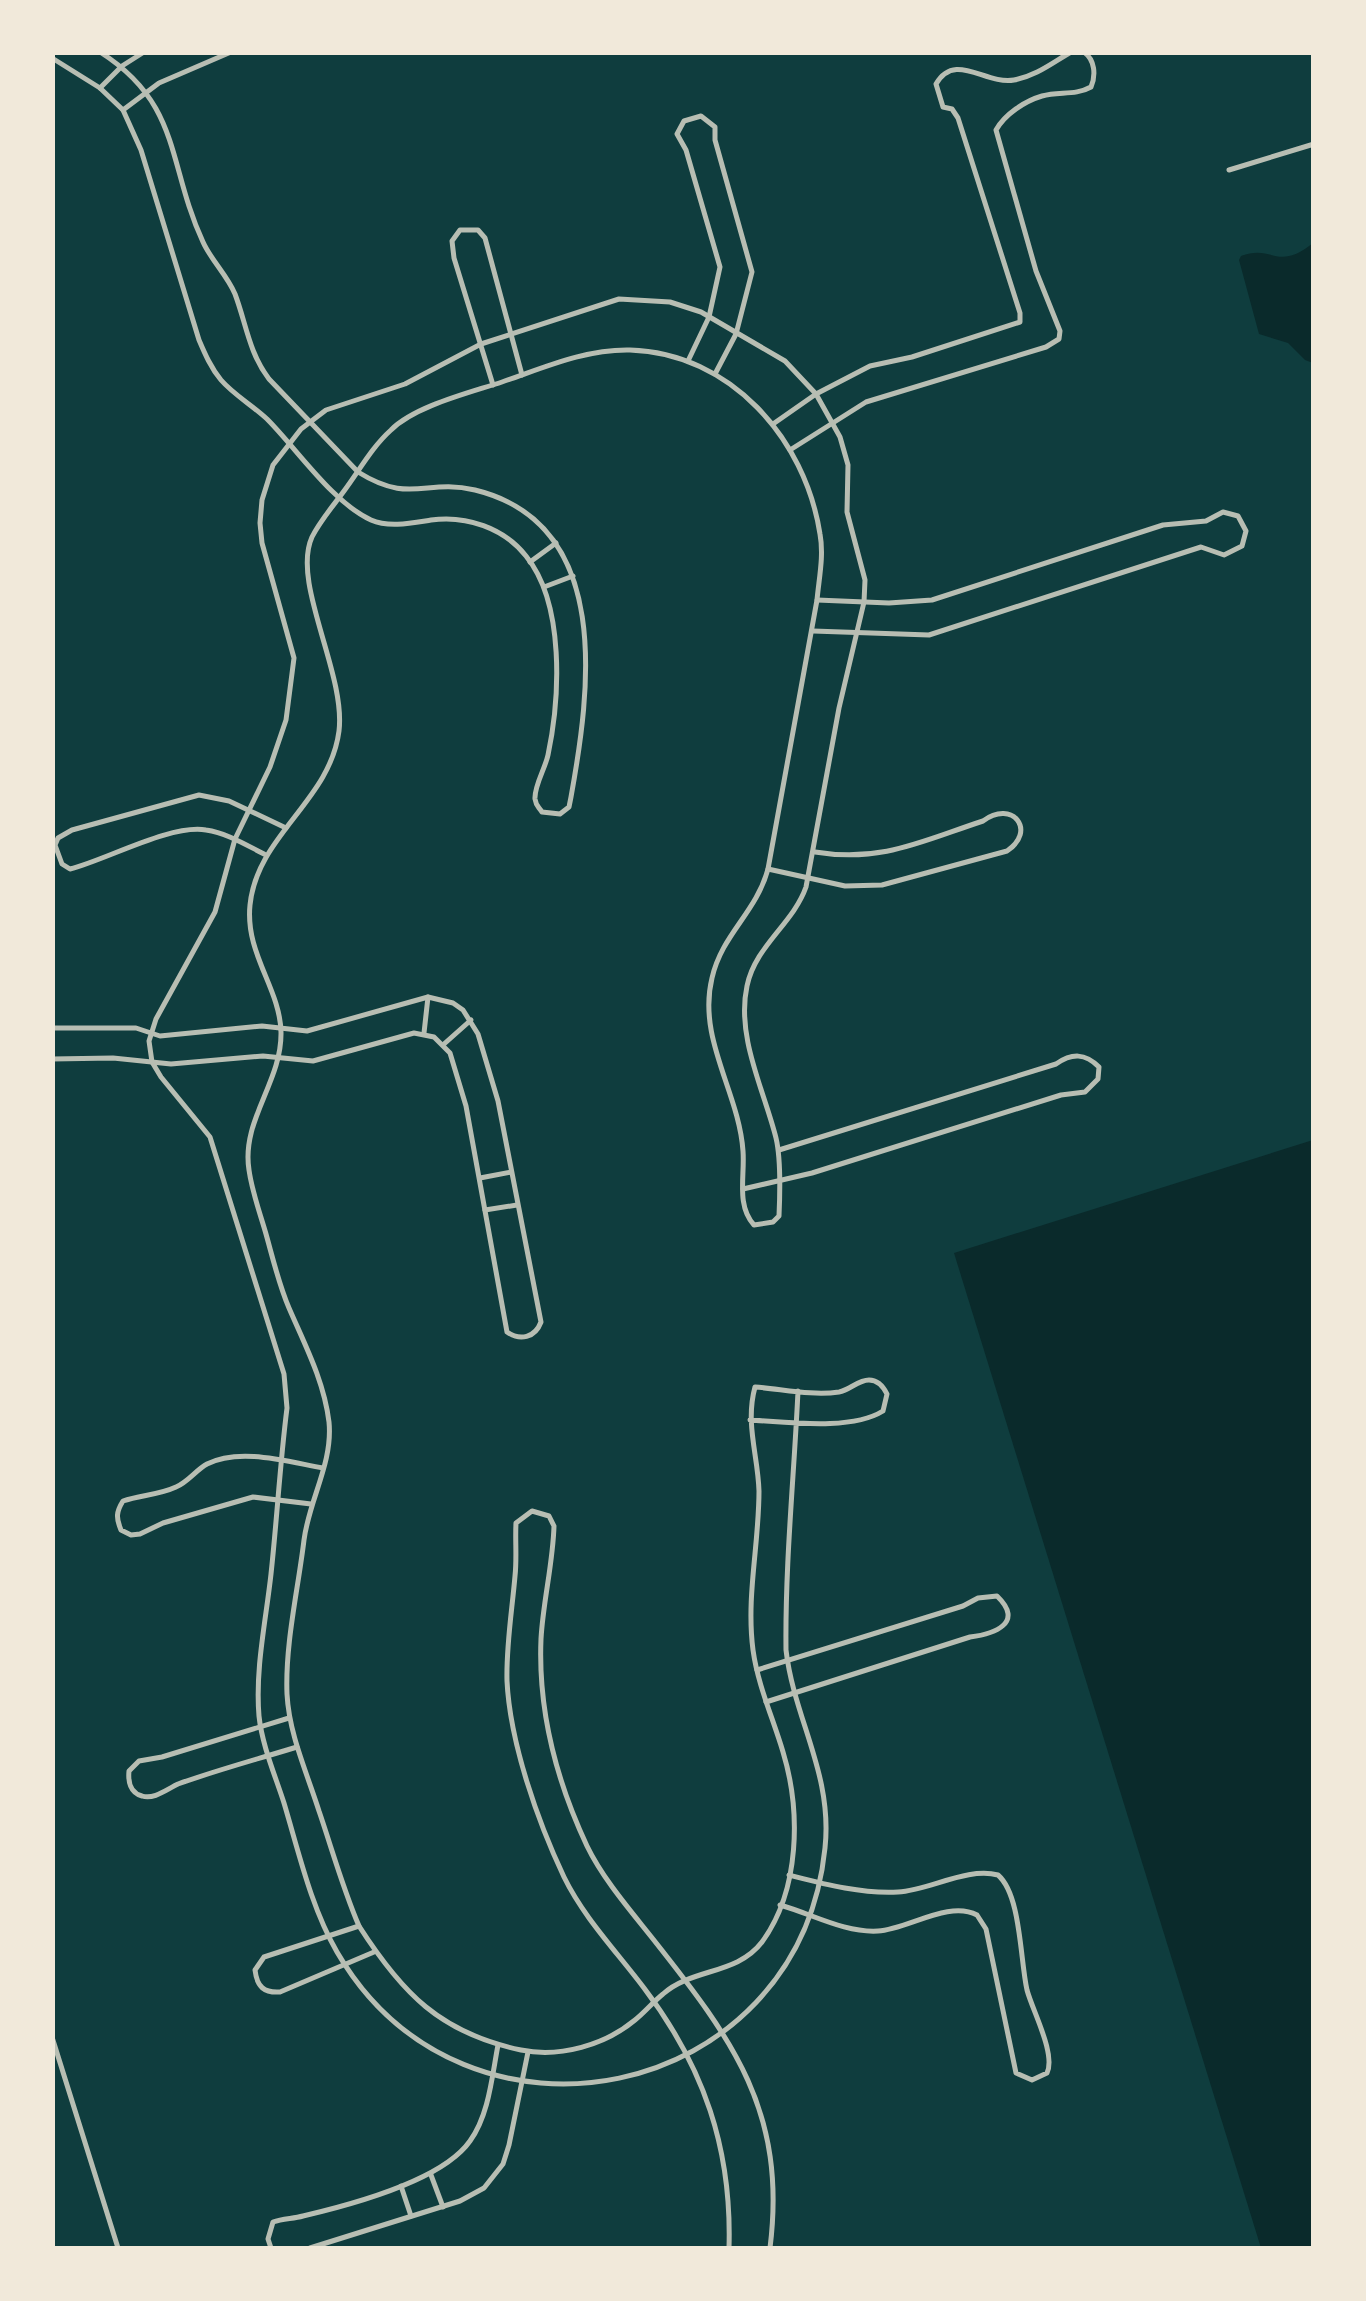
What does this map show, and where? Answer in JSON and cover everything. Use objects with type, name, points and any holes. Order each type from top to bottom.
[{"type":"street","points":[[52,58],[100,88],[124,110],[141,150],[208,361],[232,391],[265,417],[340,497],[370,520],[382,523],[450,519],[475,523],[513,543],[530,562],[544,587],[553,624],[555,697],[548,758],[535,794],[536,804],[542,812],[560,814],[569,806],[584,722],[585,642],[580,601],[556,542],[522,512],[491,496],[458,488],[398,490],[358,472],[257,363],[234,293],[204,245],[162,118],[146,92],[122,66],[100,52]]},
{"type":"street","points":[[100,88],[122,66],[144,52]]},
{"type":"street","points":[[124,110],[174,76],[232,52]]},
{"type":"street","points":[[773,424],[816,394],[870,366],[912,357],[1020,322],[958,118],[943,107],[936,84],[951,68],[971,70],[984,78],[1018,79],[1042,71],[1071,52]]},
{"type":"street","points":[[790,450],[866,402],[1046,347],[1059,339],[996,130],[1006,115],[1042,96],[1083,92],[1091,87],[1095,74],[1084,52]]},
{"type":"street","points":[[688,360],[709,317],[719,258],[686,150],[677,134],[684,121],[701,116],[715,127],[715,140],[752,264],[736,334],[715,374]]},
{"type":"street","points":[[1229,170],[1314,144]]},
{"type":"street","points":[[493,385],[452,248],[454,234],[460,230],[478,230],[485,238],[522,375]]},
{"type":"street","points":[[750,1420],[796,1422],[835,1423],[874,1417],[883,1412],[887,1394],[873,1380],[864,1380],[840,1392],[756,1386],[750,1420],[759,1490],[750,1606],[757,1670],[792,1792],[794,1842],[789,1875],[770,1929],[750,1954],[726,1967],[684,1980],[623,2029],[584,2047],[528,2052],[498,2046],[469,2034],[409,1994],[374,1952],[359,1926],[289,1718],[289,1662],[311,1504],[330,1436],[310,1352],[285,1300],[248,1168],[250,1135],[279,1060],[281,1028],[249,933],[251,894],[265,855],[318,786],[334,753],[338,734],[338,694],[312,592],[308,552],[313,536],[388,432],[402,420],[493,385],[564,360],[602,352],[648,352],[688,360],[715,374],[748,397],[790,450],[820,532],[822,558],[768,869],[756,902],[719,954],[708,1004],[718,1059],[741,1138],[742,1189],[748,1218],[754,1226],[763,1226],[779,1216],[778,1150],[753,1064],[746,986],[765,947],[799,907],[808,879],[839,708],[864,602],[866,580],[847,512],[848,465],[834,422],[816,394],[785,361],[709,317],[670,302],[619,300],[482,344],[405,384],[326,410],[288,442],[266,480],[260,522],[262,543],[290,640],[294,678],[280,742],[235,839],[215,912],[150,1032],[152,1062],[199,1121],[219,1160],[284,1374],[286,1408],[279,1499],[259,1678],[261,1727],[269,1756],[320,1920],[346,1966],[389,2018],[423,2044],[458,2063],[523,2081],[558,2085],[599,2083],[650,2072],[687,2056],[724,2031],[771,1986],[797,1944],[819,1883],[826,1847],[824,1785],[787,1661],[786,1625],[796,1422],[798,1390]]},
{"type":"street","points":[[812,631],[911,635],[941,632],[1201,547],[1224,555],[1242,546],[1246,531],[1238,516],[1223,512],[1206,521],[1163,525],[932,600],[817,600]]},
{"type":"street","points":[[530,562],[556,542]]},
{"type":"street","points":[[544,587],[572,576]]},
{"type":"street","points":[[265,855],[235,839],[201,828],[104,855],[70,869],[62,864],[55,845],[63,833],[188,797],[212,797],[250,809],[286,828]]},
{"type":"street","points":[[768,869],[845,886],[882,885],[1008,850],[1022,832],[1019,821],[1009,813],[994,813],[983,821],[882,854],[845,857],[814,852]]},
{"type":"street","points":[[52,1028],[136,1028],[160,1036],[262,1026],[307,1031],[428,997],[453,1003],[472,1020],[498,1100],[540,1322],[534,1334],[525,1338],[507,1332],[466,1106],[454,1062],[444,1044],[414,1032],[323,1060],[264,1056],[152,1062],[52,1059]]},
{"type":"street","points":[[424,1033],[428,997]]},
{"type":"street","points":[[444,1044],[472,1020]]},
{"type":"street","points":[[742,1189],[812,1173],[1061,1094],[1085,1092],[1098,1079],[1099,1067],[1081,1055],[1072,1056],[778,1150]]},
{"type":"street","points":[[480,1178],[511,1172]]},
{"type":"street","points":[[485,1210],[517,1205]]},
{"type":"street","points":[[311,1504],[279,1499],[240,1500],[130,1535],[121,1530],[117,1520],[117,1510],[123,1501],[175,1488],[209,1463],[232,1457],[323,1468]]},
{"type":"street","points":[[728,2248],[730,2221],[724,2153],[703,2090],[654,2002],[578,1901],[564,1876],[516,1738],[507,1680],[516,1523],[532,1512],[549,1516],[554,1526],[540,1665],[552,1748],[594,1858],[724,2031],[750,2083],[769,2148],[774,2220],[770,2248]]},
{"type":"street","points":[[757,1670],[986,1596],[997,1596],[1006,1614],[1003,1627],[995,1633],[970,1637],[766,1702]]},
{"type":"street","points":[[289,1718],[140,1760],[129,1770],[130,1786],[136,1794],[155,1796],[298,1746]]},
{"type":"street","points":[[780,1904],[864,1931],[895,1929],[954,1911],[977,1915],[986,1928],[1016,2073],[1032,2080],[1047,2073],[1051,2059],[1027,1988],[1010,1891],[998,1875],[978,1874],[896,1892],[850,1889],[789,1875]]},
{"type":"street","points":[[359,1926],[264,1957],[256,1970],[261,1988],[280,1992],[374,1952]]},
{"type":"street","points":[[52,2037],[118,2248]]},
{"type":"street","points":[[272,2248],[268,2239],[273,2222],[302,2217],[401,2186],[448,2164],[470,2141],[478,2126],[498,2046]]},
{"type":"street","points":[[310,2248],[474,2195],[494,2178],[503,2164],[528,2052]]},
{"type":"street","points":[[431,2175],[442,2207]]},
{"type":"street","points":[[401,2186],[411,2217]]},
{"type":"water","points":[[1314,243],[1313,363],[1288,343],[1259,334],[1239,260],[1252,253],[1291,256]]},
{"type":"water","points":[[1313,1140],[1314,2248],[1261,2248],[954,1253]]}]
